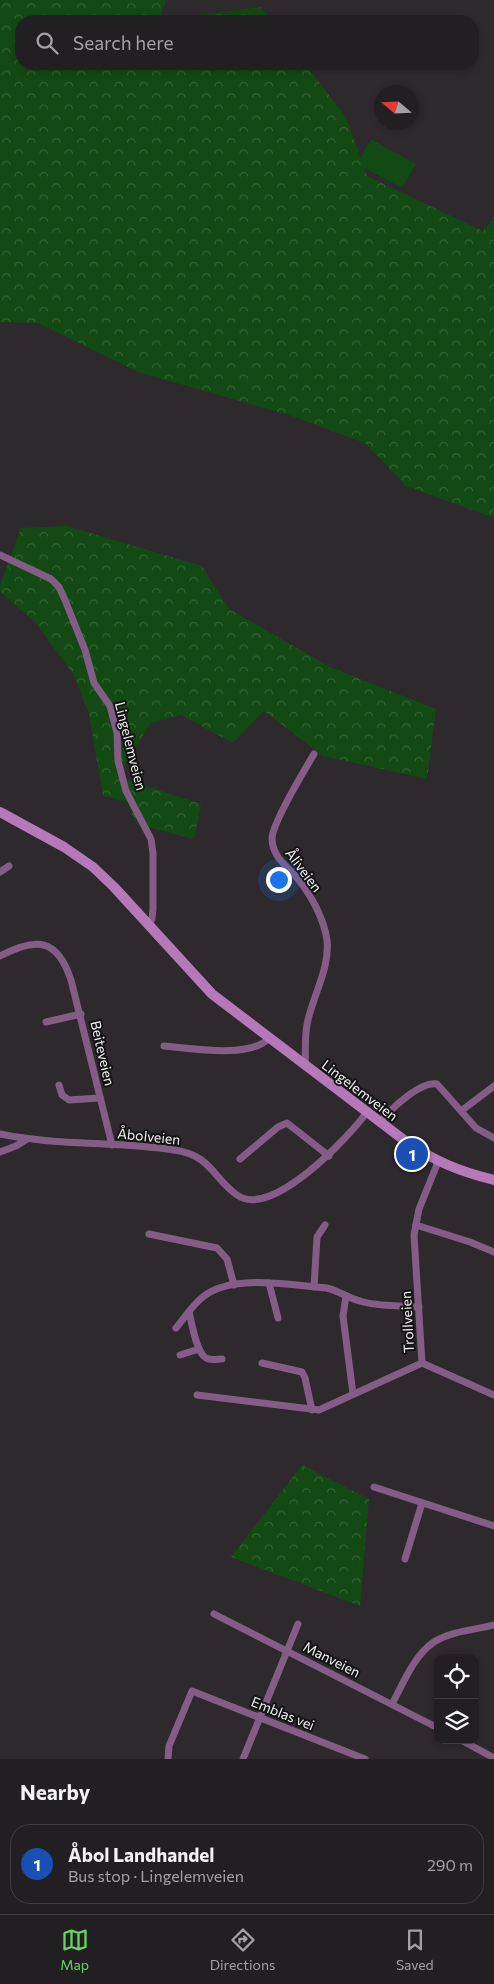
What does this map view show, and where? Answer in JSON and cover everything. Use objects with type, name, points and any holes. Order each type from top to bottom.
[{"type":"main road","name":"Lingelemveien","points":[[0,812],[64,847],[93,867],[148,923],[208,990],[420,1152],[455,1169],[494,1180]]},
{"type":"street","name":"Lingelemveien","points":[[0,554],[44,575],[59,587],[85,650],[94,683],[110,706],[117,733],[118,761],[126,791],[146,828],[152,846],[153,909],[152,919],[148,923]]},
{"type":"street","name":"Åliveien","points":[[305,1065],[307,1023],[325,964],[326,938],[324,927],[310,896],[298,879],[278,858],[273,850],[272,837],[276,824],[314,754]]},
{"type":"street","points":[[0,872],[9,866]]},
{"type":"street","name":"Beiteveien","points":[[0,956],[17,947],[27,944],[38,944],[52,949],[60,955],[67,966],[81,1014],[112,1145]]},
{"type":"street","name":"Beiteveien","points":[[46,1022],[81,1014]]},
{"type":"street","points":[[164,1046],[234,1050],[263,1044],[269,1038]]},
{"type":"street","points":[[380,1122],[392,1109],[418,1089],[432,1083],[438,1084],[443,1088],[476,1128],[494,1138]]},
{"type":"street","name":"Beiteveien","points":[[59,1086],[62,1095],[69,1100],[100,1098]]},
{"type":"street","points":[[461,1111],[494,1086]]},
{"type":"street","name":"Åbolveien","points":[[0,1134],[27,1138],[173,1149],[195,1156],[214,1171],[237,1196],[251,1199],[268,1196],[303,1177],[329,1156],[367,1112]]},
{"type":"street","points":[[240,1159],[278,1127],[287,1124],[329,1156]]},
{"type":"street","points":[[0,1152],[16,1146],[27,1138]]},
{"type":"street","name":"Trollveien","points":[[197,1395],[319,1410],[422,1363],[414,1235],[419,1209],[438,1162]]},
{"type":"street","points":[[314,1287],[317,1237],[325,1225]]},
{"type":"street","points":[[416,1225],[470,1242],[494,1252]]},
{"type":"street","points":[[149,1234],[217,1248],[223,1252],[227,1259],[234,1285]]},
{"type":"street","points":[[176,1328],[205,1295],[234,1285],[252,1283],[339,1290],[346,1296],[362,1302],[419,1307]]},
{"type":"street","points":[[269,1284],[278,1318]]},
{"type":"street","points":[[346,1296],[343,1316],[353,1394]]},
{"type":"street","points":[[189,1312],[199,1349],[205,1357],[212,1360],[222,1359]]},
{"type":"street","points":[[180,1355],[199,1349]]},
{"type":"street","points":[[262,1363],[302,1372],[312,1410]]},
{"type":"street","points":[[422,1363],[494,1395]]},
{"type":"street","points":[[374,1487],[494,1526]]},
{"type":"street","points":[[405,1559],[422,1503]]},
{"type":"street","name":"Manveien","points":[[214,1614],[434,1726]]},
{"type":"street","points":[[243,1759],[298,1624]]},
{"type":"street","points":[[392,1704],[425,1649],[434,1642],[446,1637],[494,1624]]},
{"type":"street","name":"Emblas vei","points":[[168,1759],[170,1746],[192,1692],[365,1759]]},
{"type":"street","points":[[468,1744],[494,1758]]},
{"type":"green space","points":[[0,0],[166,0],[161,15],[15,15],[15,70],[310,70],[346,117],[367,176],[483,231],[494,217],[494,518],[406,486],[365,443],[292,416],[138,372],[38,323],[0,322]]},
{"type":"green space","points":[[261,7],[267,15],[198,15]]},
{"type":"green space","points":[[371,139],[416,164],[402,188],[357,164]]},
{"type":"green space","points":[[67,526],[202,566],[229,609],[330,667],[436,709],[427,779],[323,756],[264,711],[233,743],[181,715],[151,723],[125,763],[124,779],[201,804],[194,839],[136,824],[127,802],[103,796],[89,714],[74,675],[35,622],[0,592],[0,585],[21,528]]},
{"type":"green space","points":[[302,1465],[369,1499],[360,1606],[231,1557]]},
{"type":"place","name":"Åbol Landhandel","points":[[412,1154]]}]
